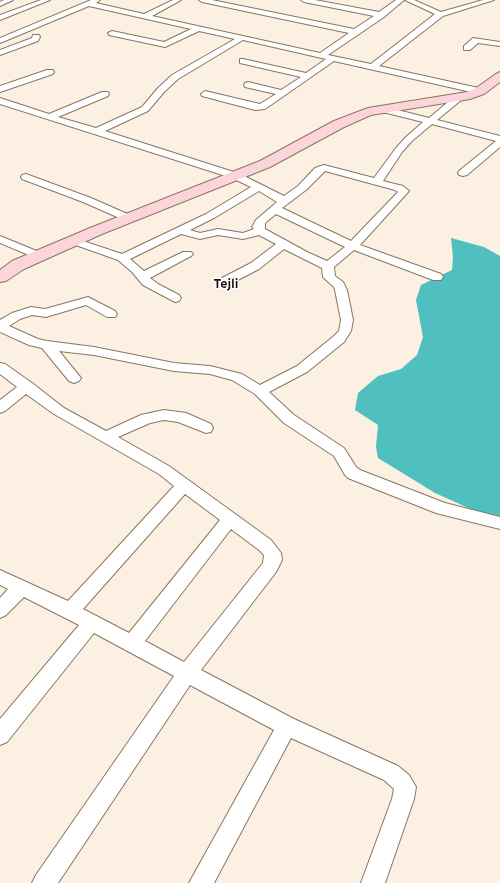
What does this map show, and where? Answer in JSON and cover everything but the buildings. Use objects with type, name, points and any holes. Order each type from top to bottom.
[{"type":"street","points":[[0,4],[10,0]]},
{"type":"street","points":[[0,18],[47,0]]},
{"type":"street","points":[[0,41],[98,0]]},
{"type":"street","points":[[146,16],[178,0]]},
{"type":"street","points":[[202,0],[356,32]]},
{"type":"street","points":[[304,0],[380,15]]},
{"type":"street","points":[[321,56],[401,0]]},
{"type":"street","points":[[408,0],[440,14]]},
{"type":"street","points":[[372,67],[440,14],[475,1],[491,0]]},
{"type":"street","points":[[90,4],[480,91]]},
{"type":"street","points":[[112,33],[165,45],[198,28]]},
{"type":"street","points":[[0,53],[37,37],[21,33]]},
{"type":"street","points":[[96,132],[145,109],[164,86],[175,77],[242,38]]},
{"type":"street","points":[[467,48],[476,40],[500,44]]},
{"type":"street","points":[[205,94],[259,107],[265,106],[333,58]]},
{"type":"street","points":[[243,61],[309,76]]},
{"type":"street","points":[[0,89],[50,72]]},
{"type":"street","points":[[0,277],[18,265],[74,241],[265,164],[339,124],[368,112],[457,99],[480,91],[500,76]]},
{"type":"street","points":[[248,85],[284,93]]},
{"type":"street","points":[[49,117],[105,94]]},
{"type":"street","points":[[376,183],[399,150],[428,121],[457,99]]},
{"type":"street","points":[[0,101],[236,176],[279,197],[279,206]]},
{"type":"street","points":[[382,109],[500,138]]},
{"type":"street","points":[[463,173],[500,142]]},
{"type":"street","points":[[260,231],[258,227],[260,222],[302,188],[320,169],[328,168],[376,183],[399,188],[404,191],[404,193],[353,246],[328,266]]},
{"type":"street","points":[[26,177],[128,218]]},
{"type":"street","points":[[122,258],[181,231],[259,187]]},
{"type":"street","points":[[279,206],[353,246],[437,277]]},
{"type":"street","points":[[181,231],[200,236],[218,232],[243,236],[260,231],[328,266]]},
{"type":"street","points":[[0,239],[40,256]]},
{"type":"street","points":[[74,241],[122,258],[136,269],[142,277],[154,287],[175,298]]},
{"type":"street","points":[[226,281],[255,266],[284,244]]},
{"type":"street","points":[[142,277],[187,254]]},
{"type":"street","points":[[260,391],[302,369],[339,340],[345,331],[347,320],[341,290],[339,285],[329,277],[328,266]]},
{"type":"street","points":[[0,327],[16,316],[31,311],[46,313],[88,301],[111,314]]},
{"type":"street","points":[[0,327],[34,342],[47,345],[94,351],[174,367],[223,372],[237,377],[260,391],[289,419],[338,452],[343,457],[350,471],[354,474],[442,509],[500,524]]},
{"type":"street","points":[[47,345],[74,378]]},
{"type":"street","points":[[0,367],[59,411],[164,470],[183,486],[264,545],[272,553],[273,560],[270,567],[187,673],[44,883]]},
{"type":"street","points":[[0,408],[27,386]]},
{"type":"street","points":[[106,437],[146,419],[164,415],[181,417],[206,428]]},
{"type":"street","points":[[70,612],[183,486]]},
{"type":"street","points":[[132,644],[229,520]]},
{"type":"street","points":[[0,577],[288,726],[391,773],[402,782],[406,787],[403,798],[372,883]]},
{"type":"street","points":[[0,610],[21,588]]},
{"type":"street","points":[[0,736],[91,623]]},
{"type":"street","points":[[200,883],[288,726]]},
{"type":"water","points":[[451,238],[484,247],[500,256],[500,517],[473,510],[435,493],[378,458],[376,447],[378,425],[355,410],[358,393],[378,376],[401,369],[417,355],[423,337],[416,300],[421,285],[452,270],[453,257]]},
{"type":"district","name":"Tejli","points":[[226,285]]}]
